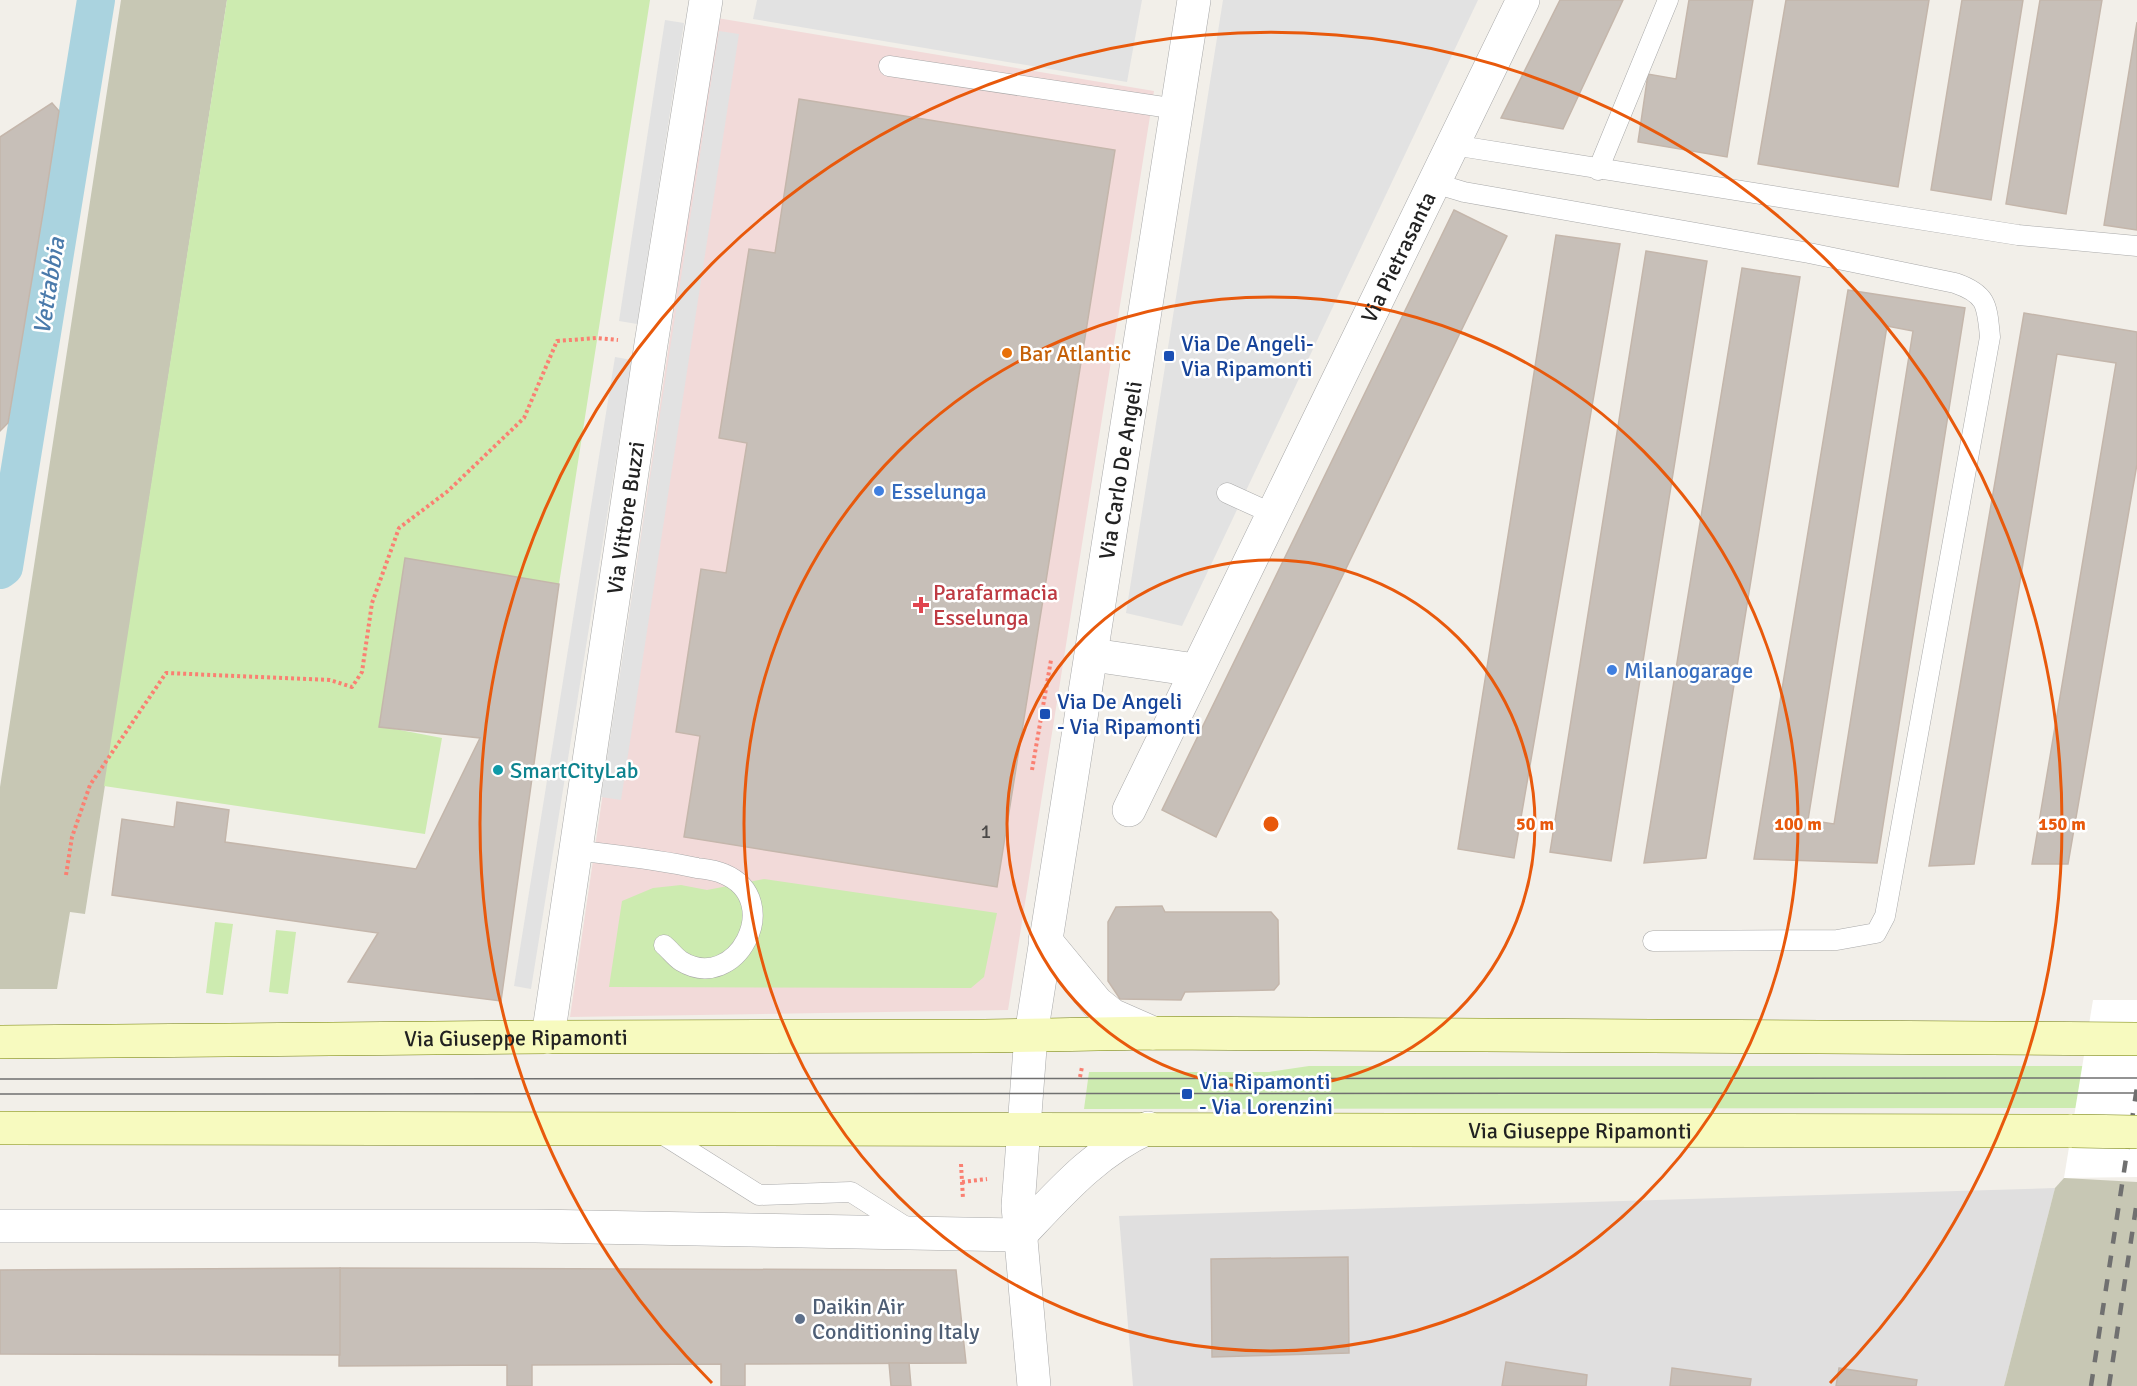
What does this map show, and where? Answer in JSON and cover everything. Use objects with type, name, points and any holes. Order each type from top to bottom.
[{"type":"street","name":"Via Vittore Buzzi","points":[[548,1037],[651,344],[706,0]]},
{"type":"street","name":"Via Carlo De Angeli","points":[[1031,1035],[1093,655],[1194,0]]},
{"type":"street","name":"Via Pietrasanta","points":[[1129,810],[1271,513],[1523,0]]},
{"type":"street","points":[[1093,655],[1195,670]]},
{"type":"street","points":[[1045,940],[1097,1003],[1112,1015],[1154,1033]]},
{"type":"street","name":"Via Giuseppe Ripamonti","points":[[0,1042],[1154,1033],[2137,1039]]},
{"type":"street","points":[[1031,1035],[1022,1128],[1018,1206],[1034,1386]]},
{"type":"street","name":"Via Giuseppe Ripamonti","points":[[0,1128],[1148,1128],[2137,1132]]},
{"type":"street","points":[[0,1226],[535,1226],[1020,1235],[1093,1162],[1129,1136],[1148,1128]]},
{"type":"lane","points":[[1598,170],[1668,0]]},
{"type":"lane","points":[[889,66],[1177,109]]},
{"type":"lane","points":[[1452,145],[2018,235],[2137,246]]},
{"type":"lane","points":[[1434,183],[1464,192],[1809,253],[1955,283],[1975,290],[1987,306],[1990,336],[1885,916],[1876,933],[1837,940],[1653,941]]},
{"type":"lane","points":[[1227,493],[1271,513]]},
{"type":"lane","points":[[574,850],[680,864],[724,874],[739,884],[749,897],[752,930],[744,946],[733,958],[720,965],[692,965],[682,961],[664,945]]},
{"type":"lane","points":[[651,1128],[759,1195],[851,1192],[913,1232]]},
{"type":"path","points":[[66,875],[72,837],[90,785],[166,674],[330,680],[352,687],[362,672],[372,603],[399,528],[448,491],[524,418],[557,341],[597,338],[651,344]]},
{"type":"path","points":[[1032,770],[1051,660]]},
{"type":"path","points":[[961,1164],[963,1209]]},
{"type":"path","points":[[962,1182],[988,1179]]},
{"type":"shaded area","points":[[121,0],[227,0],[85,914],[70,912],[57,989],[0,989],[0,787]]},
{"type":"shaded area","points":[[757,0],[1142,0],[1127,82],[753,19]]},
{"type":"shaded area","points":[[1223,0],[1478,0],[1182,626],[1126,613]]},
{"type":"shaded area","points":[[717,18],[1154,91],[1008,1010],[570,1017]]},
{"type":"shaded area","points":[[665,20],[684,23],[637,324],[619,321]]},
{"type":"shaded area","points":[[719,31],[739,34],[621,800],[601,797]]},
{"type":"shaded area","points":[[615,357],[632,360],[531,989],[514,986]]},
{"type":"shaded area","points":[[2064,1178],[2137,1182],[2137,1386],[2004,1386],[2055,1188]]},
{"type":"shaded area","points":[[2055,1188],[2004,1386],[1133,1386],[1119,1216]]},
{"type":"green space","points":[[227,0],[650,0],[559,584],[405,559],[379,726],[442,738],[425,834],[104,786]]},
{"type":"green space","points":[[764,879],[997,913],[984,977],[971,988],[609,987],[622,901],[653,888],[681,885],[707,890]]},
{"type":"green space","points":[[215,922],[233,924],[223,995],[206,993]]},
{"type":"green space","points":[[276,930],[296,932],[288,994],[269,992]]},
{"type":"green space","points":[[1309,1066],[2137,1066],[2137,1108],[1084,1109],[1089,1072],[1269,1072]]},
{"type":"pier","points":[[2093,1000],[2137,1000],[2137,1177],[2064,1178]]},
{"type":"building","points":[[1560,0],[1623,0],[1563,129],[1501,118]]},
{"type":"building","points":[[1689,0],[1753,0],[1727,157],[1638,142],[1648,74],[1676,79]]},
{"type":"building","points":[[1786,0],[1929,0],[1898,187],[1758,164]]},
{"type":"building","points":[[1962,0],[2023,0],[1991,200],[1931,190]]},
{"type":"building","points":[[2040,0],[2102,0],[2066,214],[2006,204]]},
{"type":"building","points":[[2137,22],[2137,230],[2104,225]]},
{"type":"building","points":[[799,99],[1115,150],[997,887],[684,837],[700,736],[676,732],[701,569],[726,573],[747,443],[719,438],[749,249],[775,253]]},
{"type":"building","points":[[52,103],[59,111],[44,207],[8,423],[0,431],[0,137]]},
{"type":"building","points":[[1454,210],[1507,236],[1216,837],[1162,810]]},
{"type":"building","points":[[1556,235],[1620,244],[1514,858],[1458,849]]},
{"type":"building","points":[[1646,251],[1707,261],[1611,861],[1550,852]]},
{"type":"building","points":[[1742,268],[1800,277],[1706,858],[1644,863]]},
{"type":"building","points":[[1848,290],[1965,308],[1877,863],[1754,859]],"holes":[[[1887,326],[1913,331],[1834,824],[1808,820]]]},
{"type":"building","points":[[2024,313],[2137,332],[2137,464],[2068,864],[2032,864],[2116,363],[2057,354],[1974,864],[1929,866]]},
{"type":"building","name":"SmartCityLab","points":[[405,558],[559,584],[501,1001],[348,982],[378,933],[112,895],[122,819],[174,827],[177,802],[229,810],[225,842],[416,869],[480,738],[379,727]]},
{"type":"building","points":[[1162,906],[1165,912],[1271,912],[1278,920],[1279,984],[1274,990],[1185,992],[1181,1000],[1120,999],[1108,981],[1108,922],[1116,907]]},
{"type":"building","points":[[1348,1257],[1349,1353],[1212,1357],[1211,1259]]},
{"type":"building","points":[[340,1268],[956,1270],[966,1363],[745,1364],[745,1386],[721,1386],[721,1364],[532,1365],[532,1386],[507,1386],[507,1365],[339,1366]]},
{"type":"building","points":[[340,1268],[340,1355],[0,1354],[0,1270]]},
{"type":"building","points":[[1506,1362],[1587,1375],[1586,1386],[1502,1386]]},
{"type":"building","points":[[889,1363],[909,1363],[911,1386],[891,1386]]},
{"type":"building","points":[[1672,1368],[1751,1379],[1750,1386],[1670,1386]]},
{"type":"building","points":[[1839,1368],[1917,1380],[1916,1386],[1836,1386]]},
{"type":"waterway","name":"Vettabbia","points":[[0,570],[4,567],[96,0]]},
{"type":"tram line","points":[[0,1079],[2137,1078]]},
{"type":"tram line","points":[[0,1094],[2137,1093]]},
{"type":"railway","points":[[2091,1386],[2137,1087]]},
{"type":"railway","points":[[2109,1386],[2137,1201]]},
{"type":"place","name":"Bar Atlantic","points":[[1007,353]]},
{"type":"place","name":"Via De Angeli- Via Ripamonti","points":[[1169,356]]},
{"type":"place","name":"Esselunga","points":[[879,491]]},
{"type":"place","name":"Parafarmacia Esselunga","points":[[921,605]]},
{"type":"place","name":"Milanogarage","points":[[1612,670]]},
{"type":"place","name":"Via De Angeli - Via Ripamonti","points":[[1045,714]]},
{"type":"place","name":"SmartCityLab","points":[[498,770]]},
{"type":"place","name":"Via Ripamonti - Via Lorenzini","points":[[1187,1094]]},
{"type":"place","name":"Daikin Air Conditioning Italy","points":[[800,1319]]}]
